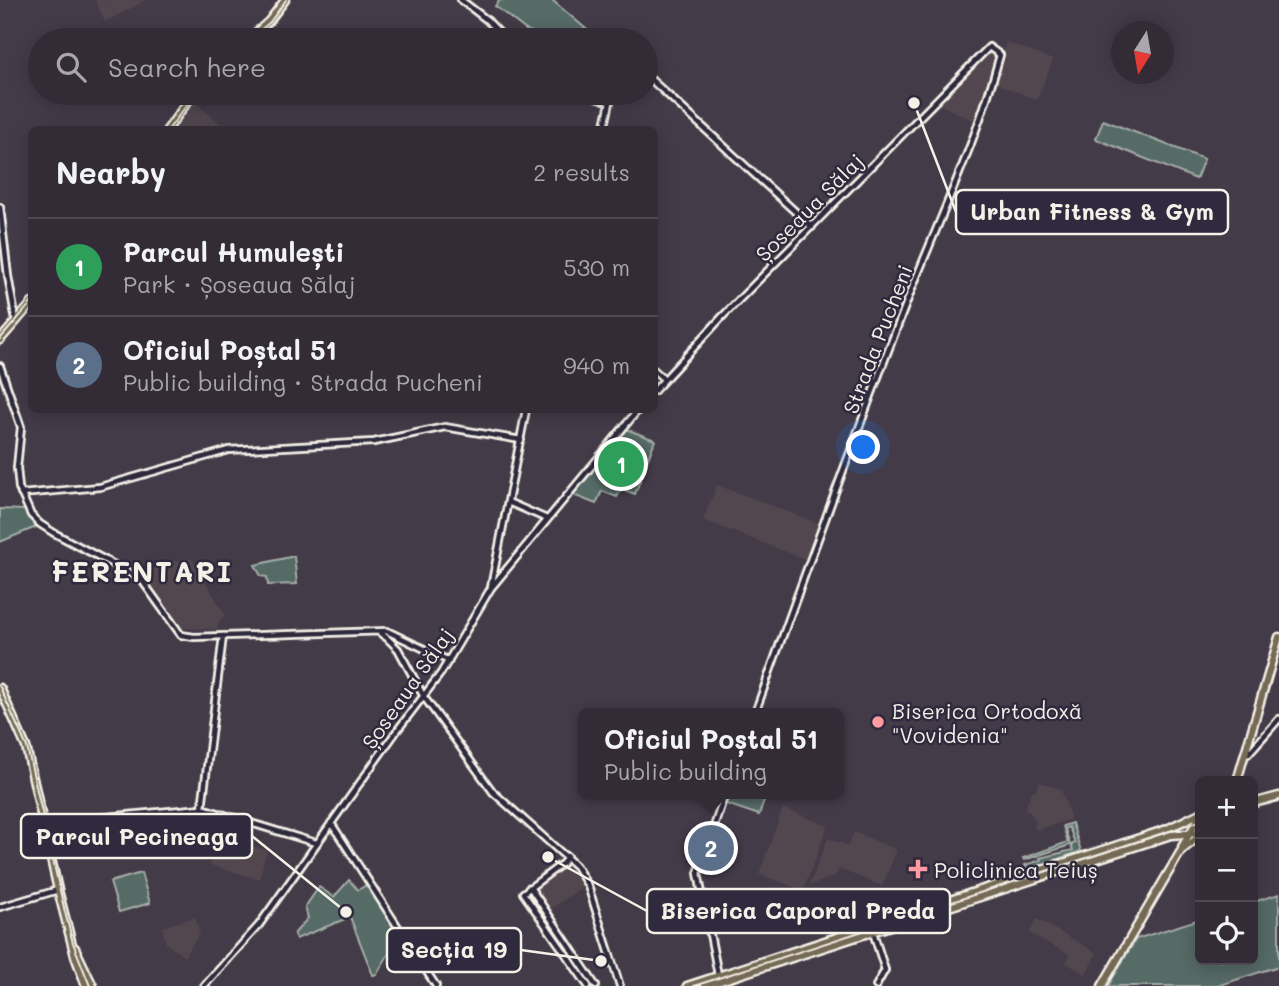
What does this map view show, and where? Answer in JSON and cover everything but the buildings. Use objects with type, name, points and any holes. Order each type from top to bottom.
[{"type":"main road","points":[[262,28],[285,0]]},
{"type":"main road","points":[[170,126],[185,105]]},
{"type":"main road","points":[[0,340],[28,308]]},
{"type":"main road","points":[[1238,776],[1279,637]]},
{"type":"main road","points":[[0,688],[25,744],[58,890],[86,986]]},
{"type":"main road","points":[[1258,802],[1279,796]]},
{"type":"main road","points":[[705,986],[1167,829],[1195,816]]},
{"type":"main road","points":[[1102,986],[1195,823]]},
{"type":"main road","points":[[687,986],[1174,834],[1195,833]]},
{"type":"main road","points":[[1174,834],[1181,836],[1182,848]]},
{"type":"main road","points":[[1182,848],[1195,838]]},
{"type":"main road","points":[[74,946],[93,986]]},
{"type":"street","points":[[461,0],[495,28]]},
{"type":"street","name":"Șoseaua Sălaj","points":[[658,386],[714,325],[989,47],[1000,55]]},
{"type":"street","name":"Strada Pucheni","points":[[757,708],[906,305],[975,135],[1000,55]]},
{"type":"street","points":[[658,86],[812,227]]},
{"type":"street","points":[[605,126],[609,105]]},
{"type":"street","points":[[0,207],[16,321]]},
{"type":"street","points":[[0,366],[21,427],[17,475],[21,494],[31,515],[40,524],[144,581],[177,632],[191,637],[390,632],[449,661]]},
{"type":"street","points":[[658,374],[664,379]]},
{"type":"street","points":[[491,588],[526,413]]},
{"type":"street","name":"Șoseaua Sălaj","points":[[204,986],[255,929],[424,696],[449,661],[491,588],[635,413]]},
{"type":"street","points":[[21,494],[100,487],[229,450],[374,442],[446,427],[521,440]]},
{"type":"street","points":[[508,502],[547,519]]},
{"type":"street","points":[[496,564],[499,570],[507,568]]},
{"type":"street","points":[[379,633],[398,649],[424,696],[496,796],[576,866],[587,884],[620,986]]},
{"type":"street","points":[[202,808],[223,636]]},
{"type":"street","points":[[398,649],[402,637]]},
{"type":"street","points":[[1244,755],[1250,753],[1279,719]]},
{"type":"street","points":[[718,975],[698,873],[723,799]]},
{"type":"street","points":[[43,823],[202,808],[317,843]]},
{"type":"street","points":[[331,823],[436,986]]},
{"type":"street","points":[[567,856],[563,863],[523,893],[588,986]]},
{"type":"street","points":[[530,887],[596,986]]},
{"type":"street","points":[[0,906],[58,890]]},
{"type":"street","points":[[872,929],[885,970],[876,986]]},
{"type":"street","points":[[555,939],[562,934]]},
{"type":"street","points":[[578,971],[584,967]]},
{"type":"shaded area","points":[[95,0],[146,0],[105,22]]},
{"type":"shaded area","points":[[1006,42],[1053,60],[1037,100],[990,81],[977,122],[936,103],[988,52],[1002,58]]},
{"type":"shaded area","points":[[191,105],[199,105],[223,126],[175,126]]},
{"type":"shaded area","points":[[717,485],[820,524],[807,560],[703,520]]},
{"type":"shaded area","points":[[192,559],[225,615],[217,629],[180,628],[147,578],[154,564]]},
{"type":"shaded area","points":[[1039,782],[1061,789],[1071,819],[1038,830],[1034,828],[1036,821],[1029,811],[1025,810],[1031,792],[1036,790]]},
{"type":"shaded area","points":[[783,808],[828,826],[803,890],[759,874]]},
{"type":"shaded area","points":[[854,832],[897,850],[882,886],[839,869],[835,876],[809,886],[828,838],[848,846]]},
{"type":"shaded area","points":[[216,837],[267,850],[259,879],[209,865]]},
{"type":"shaded area","points":[[569,862],[585,885],[549,910],[534,887]]},
{"type":"shaded area","points":[[195,917],[200,932],[184,957],[166,943],[162,927]]},
{"type":"shaded area","points":[[1037,919],[1097,953],[1086,974],[1066,963],[1070,955],[1029,933]]},
{"type":"green space","points":[[500,0],[552,0],[585,28],[523,28],[495,6]]},
{"type":"green space","points":[[1103,120],[1204,159],[1196,179],[1096,139]]},
{"type":"green space","points":[[626,429],[655,440],[635,494],[621,489],[617,497],[602,491],[596,504],[571,494]]},
{"type":"green space","points":[[0,509],[24,510],[36,527],[0,542]]},
{"type":"green space","points":[[294,556],[297,584],[268,585],[267,577],[261,576],[255,565]]},
{"type":"green space","points":[[728,799],[764,799],[759,815],[726,804]]},
{"type":"green space","points":[[1072,823],[1081,851],[1027,869],[1025,865],[1041,860],[1040,858],[1073,850],[1071,845],[1075,843],[1069,827],[1065,829],[1070,845],[1024,860],[1023,858],[1068,842],[1063,826]]},
{"type":"green space","points":[[141,873],[150,903],[119,912],[110,882]]},
{"type":"green space","points":[[349,880],[358,890],[368,884],[402,937],[392,948],[377,974],[373,975],[350,917],[296,939],[294,934],[308,918],[305,907],[319,887],[334,897]]},
{"type":"green space","points":[[1279,894],[1279,966],[1217,986],[1108,986],[1136,939],[1195,921],[1195,965],[1258,965],[1258,900]]},
{"type":"tram line","points":[[263,28],[286,0]]},
{"type":"tram line","points":[[171,126],[187,105]]},
{"type":"tram line","points":[[0,339],[28,307]]},
{"type":"tram line","points":[[0,687],[27,747],[73,943],[90,986]]},
{"type":"tram line","points":[[1258,807],[1279,801]]},
{"type":"tram line","points":[[694,986],[1195,823]]},
{"type":"place","name":"Urban Fitness & Gym","points":[[914,103]]},
{"type":"place","name":"Parcul Humulești","points":[[621,464]]},
{"type":"place","name":"Biserica Ortodoxă \"Vovidenia\"","points":[[878,722]]},
{"type":"place","name":"Oficiul Poștal 51","points":[[711,848]]},
{"type":"place","name":"Biserica Caporal Preda","points":[[548,857]]},
{"type":"place","name":"Policlinica Teiuș","points":[[918,869]]},
{"type":"place","name":"Parcul Pecineaga","points":[[346,912]]},
{"type":"place","name":"Secția 19","points":[[601,961]]},
{"type":"district","name":"FERENTARI","points":[[142,571]]}]
